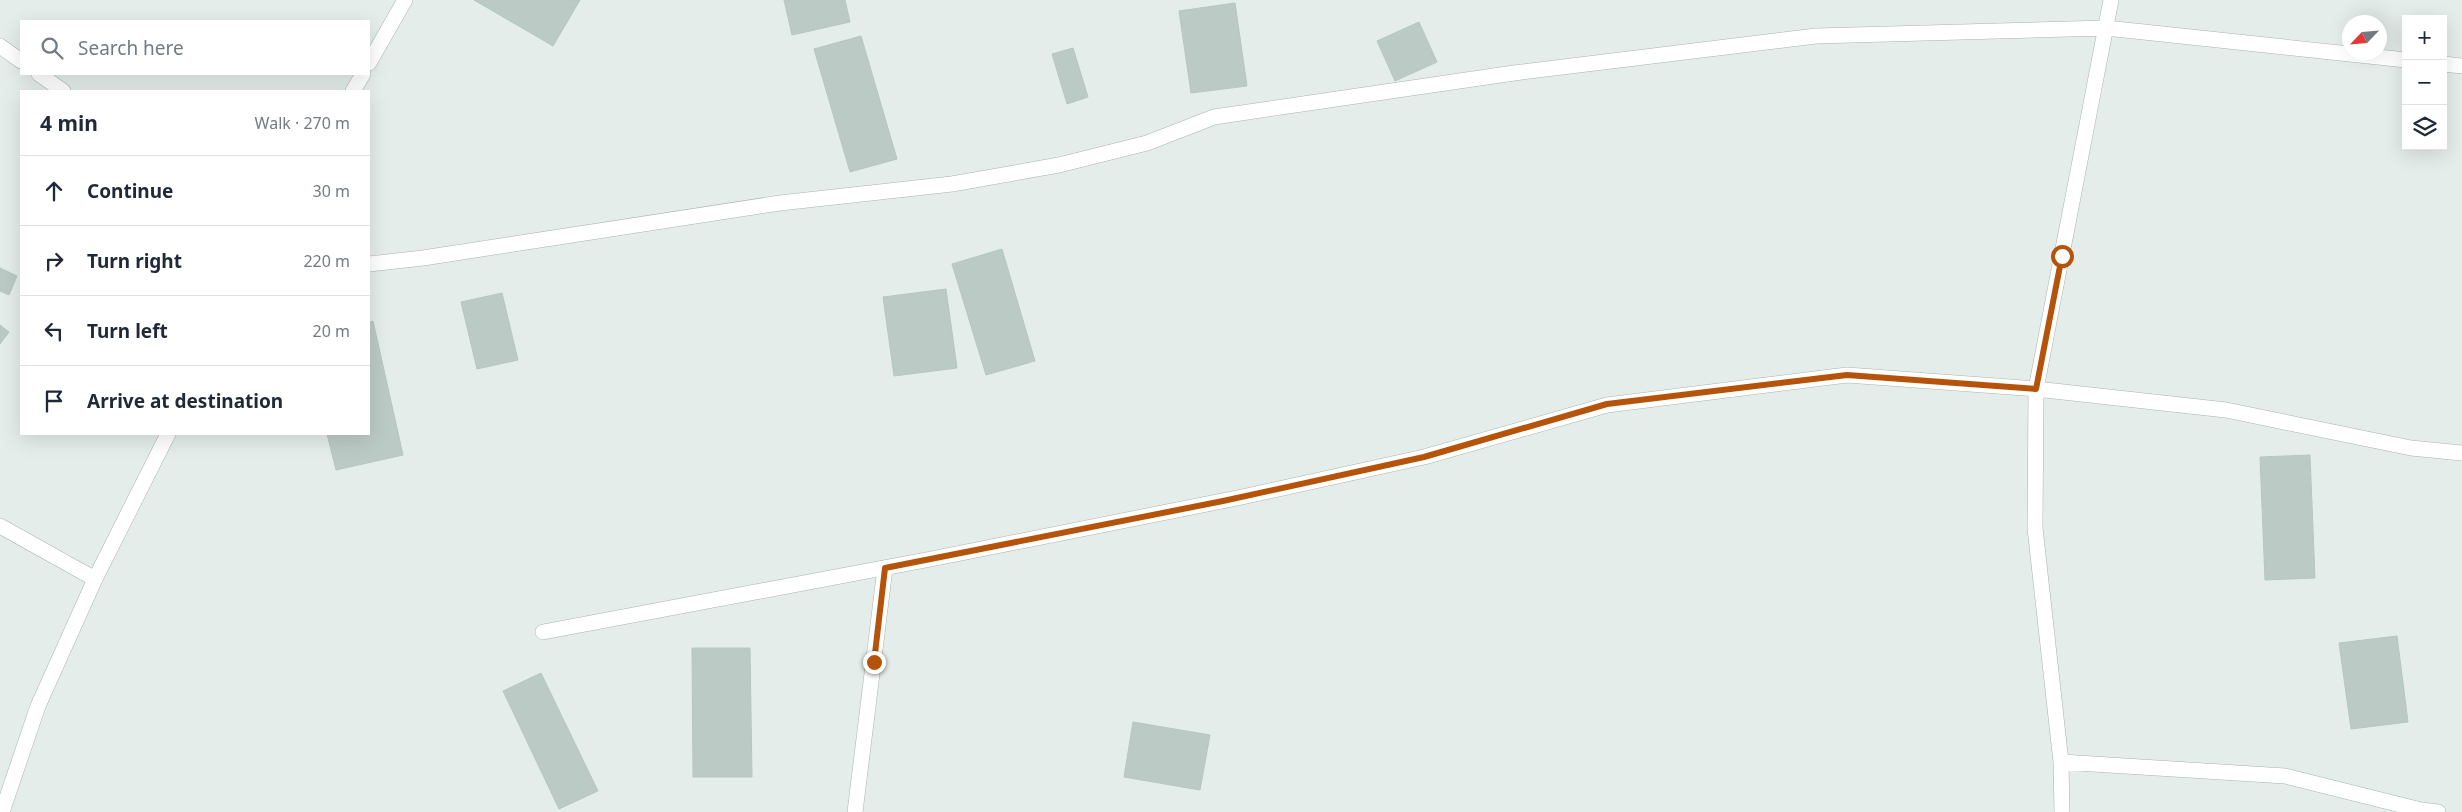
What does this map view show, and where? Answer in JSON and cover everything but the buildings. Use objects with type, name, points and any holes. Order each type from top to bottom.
[{"type":"street","points":[[370,61],[405,0]]},
{"type":"street","points":[[2062,812],[2061,762],[2035,528],[2036,389],[2111,0]]},
{"type":"street","points":[[370,264],[423,258],[780,203],[952,184],[1059,166],[1146,143],[1214,117],[1514,73],[1816,36],[2106,28],[2402,60]]},
{"type":"street","points":[[0,46],[20,60]]},
{"type":"street","points":[[2447,64],[2462,66]]},
{"type":"street","points":[[40,75],[62,90]]},
{"type":"street","points":[[354,90],[362,75]]},
{"type":"street","points":[[543,632],[885,568],[1223,501],[1424,457],[1607,404],[1847,375],[2036,389],[2226,410],[2411,448],[2462,453]]},
{"type":"street","points":[[2,812],[38,706],[95,579],[167,435]]},
{"type":"street","points":[[0,526],[95,579]]},
{"type":"street","points":[[855,812],[885,568]]},
{"type":"street","points":[[2061,762],[2285,776],[2421,810],[2438,812]]},
{"type":"route","points":[[874,662],[885,568],[1223,501],[1424,457],[1607,404],[1847,375],[2036,389],[2062,256]]}]
